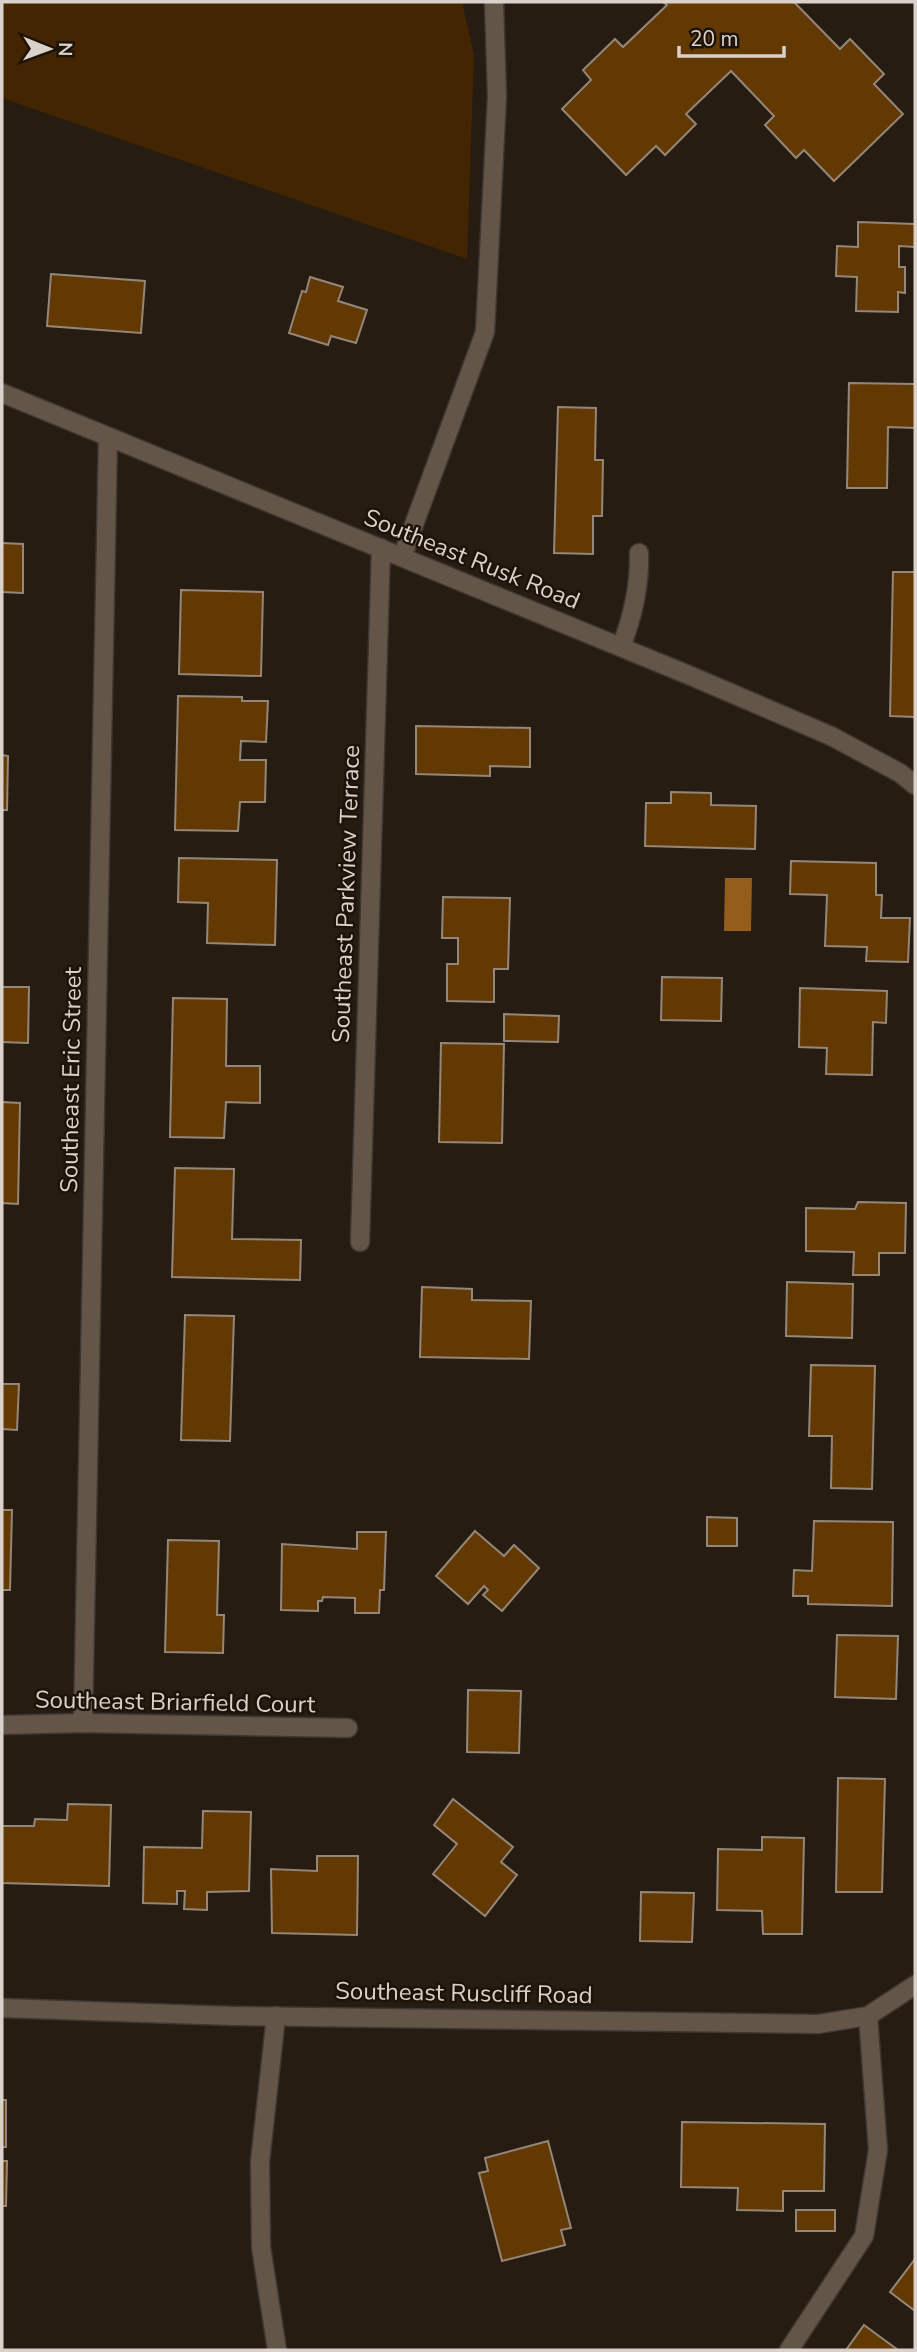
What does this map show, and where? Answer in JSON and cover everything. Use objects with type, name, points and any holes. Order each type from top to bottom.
[{"type":"street","points":[[402,557],[485,332],[497,97],[494,2]]},
{"type":"street","name":"Southeast Rusk Road","points":[[2,393],[831,736],[900,773],[915,785]]},
{"type":"street","name":"Southeast Eric Street","points":[[83,1723],[108,437]]},
{"type":"street","name":"Southeast Parkview Terrace","points":[[360,1242],[381,548]]},
{"type":"street","points":[[621,647],[633,615],[640,577],[639,553]]},
{"type":"street","name":"Southeast Briarfield Court","points":[[2,1726],[83,1723],[348,1728]]},
{"type":"street","name":"Southeast Ruscliff Road","points":[[2,2008],[276,2016],[818,2024],[868,2016],[915,1985]]},
{"type":"street","points":[[276,2016],[260,2162],[261,2246],[276,2350]]},
{"type":"street","points":[[789,2350],[864,2236],[878,2150],[868,2016]]},
{"type":"shaded area","points":[[2,2],[462,2],[474,55],[467,259],[2,98]]},
{"type":"shaded area","points":[[725,878],[752,878],[751,931],[724,931]]},
{"type":"building","points":[[663,2],[794,2],[840,49],[850,39],[884,74],[874,84],[903,114],[834,181],[804,150],[796,158],[765,125],[774,116],[731,71],[686,114],[696,124],[665,155],[656,146],[626,175],[562,109],[591,80],[583,70],[615,39],[623,47],[667,5]]},
{"type":"building","points":[[858,222],[915,224],[915,247],[899,246],[899,267],[905,267],[905,293],[898,292],[898,312],[856,311],[857,277],[836,276],[837,246],[858,247]]},
{"type":"building","points":[[51,274],[145,281],[141,333],[47,326]]},
{"type":"building","points":[[310,277],[343,287],[338,301],[367,310],[356,343],[331,336],[328,345],[289,333],[302,291],[306,292]]},
{"type":"building","points":[[849,383],[915,384],[915,428],[888,427],[887,488],[847,488]]},
{"type":"building","points":[[558,407],[596,408],[595,460],[603,460],[602,516],[593,516],[593,554],[554,553]]},
{"type":"building","points":[[2,543],[23,544],[23,593],[2,592]]},
{"type":"building","points":[[893,572],[915,572],[915,717],[890,716]]},
{"type":"building","points":[[181,590],[263,592],[261,676],[179,674]]},
{"type":"building","points":[[178,696],[242,697],[242,701],[268,701],[266,742],[241,741],[240,760],[266,760],[265,802],[240,802],[238,831],[175,830]]},
{"type":"building","points":[[416,726],[530,728],[530,767],[490,766],[490,776],[416,774]]},
{"type":"building","points":[[2,755],[8,756],[7,810],[2,810]]},
{"type":"building","points":[[671,792],[711,793],[711,805],[756,806],[755,849],[645,846],[646,803],[671,803]]},
{"type":"building","points":[[179,858],[277,860],[275,945],[207,943],[208,903],[178,902]]},
{"type":"building","points":[[791,861],[876,863],[876,895],[882,895],[881,918],[910,918],[908,962],[866,961],[867,947],[825,946],[827,895],[790,894]]},
{"type":"building","points":[[443,897],[510,898],[508,969],[494,969],[494,1002],[447,1001],[447,964],[458,964],[458,938],[442,938]]},
{"type":"building","points":[[662,977],[722,978],[721,1021],[661,1020]]},
{"type":"building","points":[[2,987],[29,987],[28,1043],[2,1042]]},
{"type":"building","points":[[800,988],[887,991],[886,1023],[873,1022],[872,1075],[826,1074],[827,1048],[799,1047]]},
{"type":"building","points":[[173,998],[227,999],[226,1066],[260,1066],[260,1103],[226,1102],[224,1138],[170,1137]]},
{"type":"building","points":[[504,1014],[559,1016],[558,1042],[504,1041]]},
{"type":"building","points":[[441,1043],[504,1044],[502,1143],[439,1142]]},
{"type":"building","points":[[2,1102],[20,1103],[18,1204],[2,1203]]},
{"type":"building","points":[[175,1168],[234,1169],[232,1239],[301,1240],[300,1280],[172,1277]]},
{"type":"building","points":[[858,1202],[906,1203],[905,1253],[879,1253],[879,1275],[853,1275],[854,1252],[806,1251],[806,1208],[855,1209]]},
{"type":"building","points":[[787,1282],[853,1284],[852,1338],[786,1336]]},
{"type":"building","points":[[422,1287],[472,1289],[472,1300],[531,1301],[529,1359],[420,1357]]},
{"type":"building","points":[[185,1315],[234,1316],[230,1441],[181,1440]]},
{"type":"building","points":[[811,1365],[875,1366],[872,1489],[831,1488],[832,1436],[809,1436]]},
{"type":"building","points":[[2,1384],[19,1384],[17,1430],[2,1429]]},
{"type":"building","points":[[2,1510],[12,1510],[10,1590],[2,1590]]},
{"type":"building","points":[[707,1517],[737,1518],[737,1546],[707,1546]]},
{"type":"building","points":[[814,1521],[893,1522],[892,1606],[808,1604],[808,1596],[793,1596],[794,1570],[812,1571]]},
{"type":"building","points":[[475,1531],[504,1556],[514,1545],[539,1568],[502,1611],[483,1595],[488,1590],[484,1586],[468,1604],[436,1576]]},
{"type":"building","points":[[357,1532],[386,1532],[384,1590],[380,1590],[379,1613],[355,1613],[355,1598],[323,1597],[322,1601],[318,1601],[318,1611],[281,1610],[282,1544],[357,1549]]},
{"type":"building","points":[[168,1540],[219,1541],[217,1615],[224,1615],[223,1653],[165,1652]]},
{"type":"building","points":[[837,1635],[898,1636],[896,1699],[835,1697]]},
{"type":"building","points":[[468,1690],[521,1691],[519,1753],[467,1752]]},
{"type":"building","points":[[838,1778],[885,1779],[882,1892],[836,1892]]},
{"type":"building","points":[[453,1799],[513,1847],[501,1862],[517,1875],[485,1916],[433,1874],[457,1844],[434,1825]]},
{"type":"building","points":[[68,1804],[111,1805],[109,1886],[2,1883],[2,1826],[34,1826],[35,1819],[67,1820]]},
{"type":"building","points":[[203,1811],[251,1812],[249,1891],[207,1892],[207,1910],[184,1909],[185,1891],[177,1891],[177,1904],[143,1903],[144,1847],[202,1848]]},
{"type":"building","points":[[762,1837],[804,1838],[802,1934],[763,1934],[762,1911],[717,1910],[718,1849],[762,1850]]},
{"type":"building","points":[[317,1856],[358,1856],[357,1935],[272,1933],[271,1869],[317,1871]]},
{"type":"building","points":[[641,1892],[694,1893],[692,1942],[640,1941]]},
{"type":"building","points":[[2,2100],[6,2100],[6,2147],[2,2147]]},
{"type":"building","points":[[682,2122],[825,2124],[824,2191],[783,2191],[783,2211],[737,2210],[738,2188],[681,2187]]},
{"type":"building","points":[[548,2141],[571,2228],[561,2230],[565,2245],[502,2261],[479,2173],[488,2171],[485,2158]]},
{"type":"building","points":[[2,2161],[7,2161],[6,2206],[2,2206]]},
{"type":"building","points":[[796,2210],[835,2210],[835,2231],[796,2231]]},
{"type":"building","points":[[915,2259],[915,2311],[890,2292]]},
{"type":"building","points":[[864,2325],[898,2350],[846,2350]]}]
